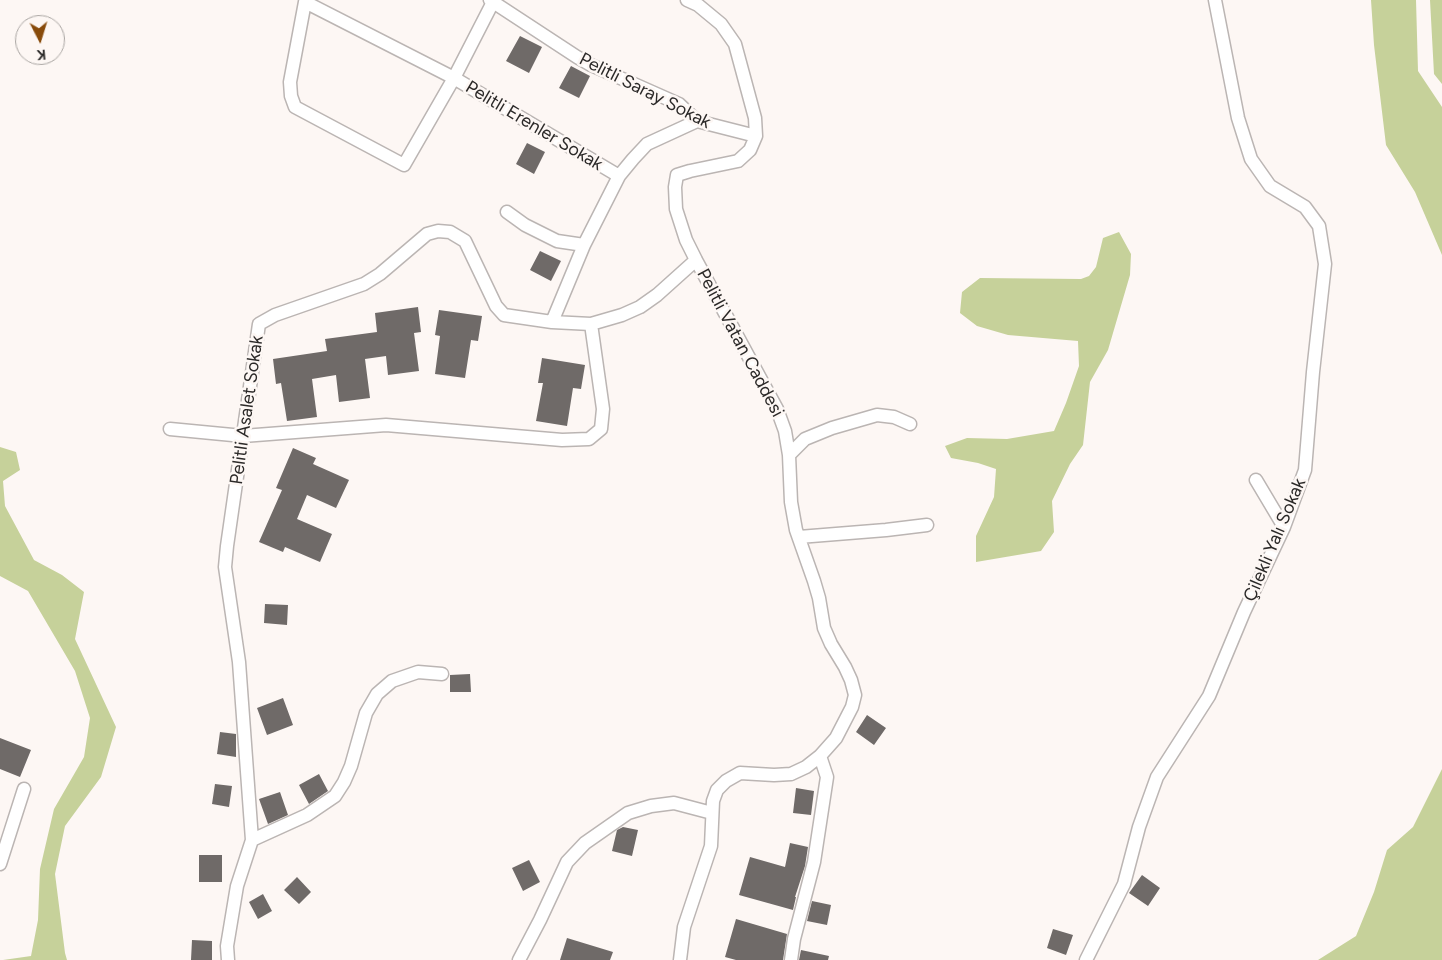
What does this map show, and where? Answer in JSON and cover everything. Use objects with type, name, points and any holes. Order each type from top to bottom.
[{"type":"street","name":"Çilekli Yalı Sokak","points":[[1086,960],[1124,884],[1139,827],[1157,777],[1209,696],[1244,612],[1284,527],[1305,470],[1313,372],[1325,264],[1319,226],[1305,207],[1270,186],[1251,159],[1238,118],[1215,0]]},
{"type":"street","points":[[454,78],[492,1]]},
{"type":"street","name":"Pelitli Saray Sokak","points":[[492,1],[591,65],[679,104],[697,121],[756,136]]},
{"type":"street","name":"Pelitli Erenler Sokak","points":[[454,78],[404,165],[295,107],[291,96],[290,82],[305,2],[454,78],[619,176],[584,245],[552,322]]},
{"type":"street","points":[[696,2],[721,24],[735,44],[755,118],[756,136]]},
{"type":"street","points":[[619,176],[647,144],[697,121]]},
{"type":"street","name":"Pelitli Vatan Caddesi","points":[[680,960],[684,927],[711,846],[713,801],[717,790],[726,781],[740,773],[791,774],[806,767],[820,756],[836,738],[852,706],[855,695],[845,666],[831,644],[824,628],[819,598],[792,515],[789,455],[785,431],[777,409],[696,260],[686,240],[676,209],[675,187],[678,175],[738,161],[750,150],[756,136]]},
{"type":"street","points":[[508,212],[526,225],[558,241],[584,245]]},
{"type":"street","name":"Pelitli Asalet Sokak","points":[[228,960],[227,946],[237,886],[252,840],[239,662],[225,568],[260,324],[275,315],[364,284],[380,274],[427,234],[438,231],[450,232],[464,241],[496,306],[504,315],[552,322],[591,324],[622,315],[640,307],[657,295],[696,260]]},
{"type":"street","points":[[170,429],[243,436],[386,425],[562,440],[589,439],[601,429],[603,409],[591,324]]},
{"type":"street","points":[[789,455],[805,438],[832,428],[877,416],[894,417],[910,424]]},
{"type":"street","points":[[1256,480],[1284,527]]},
{"type":"street","points":[[799,537],[927,525]]},
{"type":"street","points":[[252,840],[307,815],[335,796],[344,782],[366,713],[377,694],[392,681],[418,672],[442,674]]},
{"type":"street","points":[[791,960],[794,939],[814,862],[827,777],[820,756]]},
{"type":"street","points":[[0,864],[24,790]]},
{"type":"street","points":[[519,960],[540,920],[566,862],[585,843],[628,813],[650,806],[674,803],[712,813]]},
{"type":"green space","points":[[1371,0],[1416,0],[1418,71],[1442,107],[1442,255],[1415,192],[1386,145],[1374,45]]},
{"type":"green space","points":[[1430,0],[1442,0],[1442,84],[1434,74]]},
{"type":"green space","points":[[1119,232],[1131,254],[1130,275],[1108,350],[1090,382],[1083,445],[1070,464],[1052,501],[1054,532],[1041,551],[976,562],[976,536],[994,497],[996,469],[978,463],[951,458],[945,446],[967,438],[1007,439],[1054,431],[1079,366],[1078,341],[1008,335],[977,326],[960,313],[962,292],[980,278],[1081,279],[1089,276],[1096,267],[1103,238]]},
{"type":"green space","points":[[0,447],[16,452],[20,470],[3,481],[5,506],[34,560],[62,575],[84,592],[75,639],[116,727],[101,777],[65,826],[55,874],[67,960],[3,960],[31,956],[38,920],[40,869],[54,809],[84,757],[90,718],[75,671],[28,591],[0,576]]},
{"type":"green space","points":[[1442,769],[1442,960],[1318,960],[1356,936],[1374,892],[1387,850],[1413,827]]},
{"type":"building","points":[[520,36],[542,47],[529,73],[506,61]]},
{"type":"building","points":[[571,66],[590,76],[579,98],[559,88]]},
{"type":"building","points":[[527,143],[545,152],[534,174],[516,164]]},
{"type":"building","points":[[540,251],[561,261],[551,281],[530,270]]},
{"type":"building","points":[[418,307],[421,332],[414,333],[419,371],[388,375],[386,356],[365,359],[370,398],[339,402],[336,375],[312,379],[317,417],[287,421],[281,383],[276,384],[273,359],[327,351],[325,339],[377,332],[375,313]]},
{"type":"building","points":[[439,310],[482,316],[478,341],[471,340],[465,378],[435,374],[440,336],[435,335]]},
{"type":"building","points":[[542,358],[585,365],[581,389],[573,388],[567,426],[536,421],[543,383],[538,383]]},
{"type":"building","points":[[293,448],[316,458],[313,464],[349,480],[336,508],[307,495],[297,519],[332,534],[320,562],[285,547],[283,552],[259,542],[282,490],[276,488]]},
{"type":"building","points":[[265,604],[288,605],[287,625],[264,623]]},
{"type":"building","points":[[470,674],[471,692],[450,692],[450,675]]},
{"type":"building","points":[[283,698],[293,725],[267,735],[257,708]]},
{"type":"building","points":[[867,715],[886,728],[874,745],[856,732]]},
{"type":"building","points":[[220,732],[236,734],[236,757],[217,754]]},
{"type":"building","points":[[0,738],[31,750],[20,777],[0,769]]},
{"type":"building","points":[[319,774],[328,791],[309,804],[299,785]]},
{"type":"building","points":[[215,784],[232,786],[229,807],[212,804]]},
{"type":"building","points":[[796,788],[814,791],[811,815],[793,813]]},
{"type":"building","points":[[280,792],[288,815],[268,824],[259,799]]},
{"type":"building","points":[[623,827],[638,830],[632,856],[612,851],[617,830]]},
{"type":"building","points":[[790,843],[808,847],[793,910],[739,895],[750,857],[785,867]]},
{"type":"building","points":[[199,855],[222,855],[222,882],[199,882]]},
{"type":"building","points":[[529,860],[540,882],[523,891],[512,868]]},
{"type":"building","points":[[1142,875],[1160,888],[1148,906],[1129,893]]},
{"type":"building","points":[[297,877],[311,892],[299,904],[284,890]]},
{"type":"building","points":[[263,894],[272,911],[258,919],[249,902]]},
{"type":"building","points":[[812,901],[831,905],[827,925],[807,921]]},
{"type":"building","points":[[736,919],[787,934],[783,960],[736,960],[725,957]]},
{"type":"building","points":[[1053,929],[1073,935],[1066,955],[1047,948]]},
{"type":"building","points":[[567,938],[613,952],[610,960],[560,960]]},
{"type":"building","points":[[192,940],[212,941],[212,960],[191,960]]},
{"type":"building","points":[[801,950],[829,956],[828,960],[799,960]]}]
